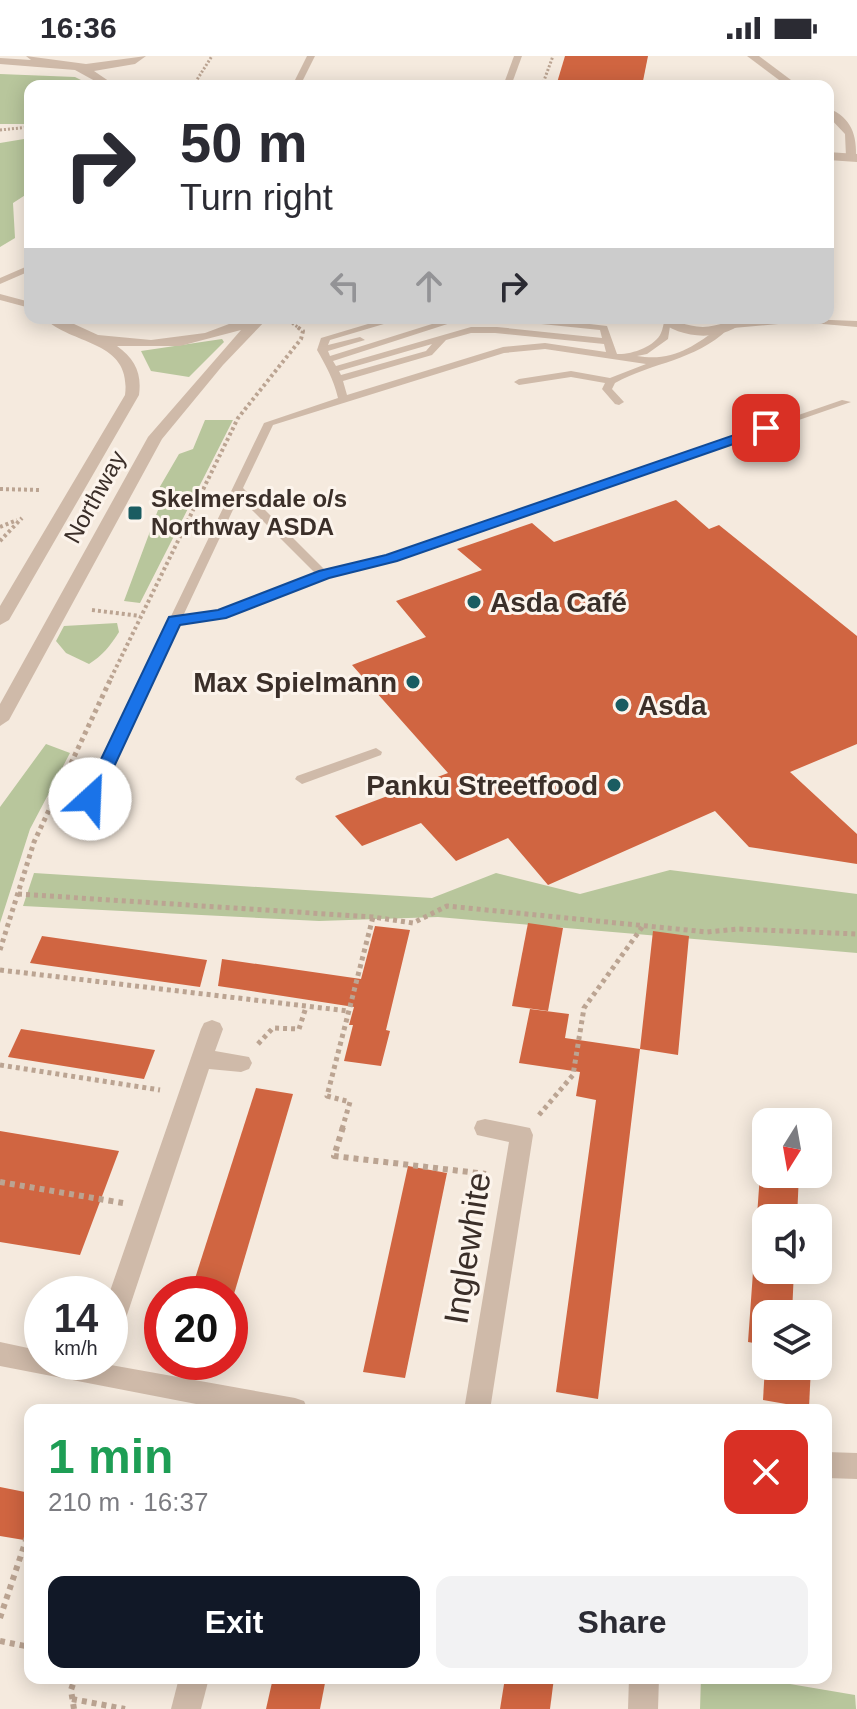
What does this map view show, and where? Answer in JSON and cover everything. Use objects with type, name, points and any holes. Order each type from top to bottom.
[{"type":"street","points":[[31,56],[47,64]]},
{"type":"street","points":[[752,56],[786,80]]},
{"type":"street","points":[[0,61],[104,67],[138,58]]},
{"type":"street","points":[[126,76],[138,58]]},
{"type":"street","points":[[67,66],[104,80]]},
{"type":"street","points":[[834,115],[848,125],[853,134],[854,158],[834,156]]},
{"type":"street","points":[[63,324],[88,336],[152,344],[219,334],[244,324]]},
{"type":"street","name":"Northway","points":[[0,720],[155,437],[254,324]]},
{"type":"street","points":[[676,324],[689,329],[732,324]]},
{"type":"street","name":"Northway","points":[[0,620],[132,395],[134,383],[129,362],[114,349],[88,336]]},
{"type":"street","points":[[128,1276],[212,1029]]},
{"type":"street","points":[[202,1059],[241,1063]]},
{"type":"street","points":[[485,1128],[522,1135]]},
{"type":"street","name":"Inglewhite","points":[[478,1404],[522,1135]]},
{"type":"street","points":[[0,1354],[24,1358]]},
{"type":"street","points":[[128,1376],[246,1404]]},
{"type":"street","points":[[832,1465],[857,1466]]},
{"type":"street","points":[[186,1709],[192,1684]]},
{"type":"street","points":[[643,1709],[644,1684]]},
{"type":"lane","points":[[299,80],[311,56]]},
{"type":"lane","points":[[509,80],[518,56]]},
{"type":"lane","points":[[0,281],[24,271]]},
{"type":"lane","points":[[0,297],[24,303]]},
{"type":"lane","points":[[834,322],[857,324]]},
{"type":"lane","points":[[343,399],[329,365],[327,337],[376,324]]},
{"type":"lane","points":[[329,365],[417,324]]},
{"type":"lane","points":[[329,365],[444,324]]},
{"type":"lane","points":[[490,324],[529,346]]},
{"type":"lane","points":[[571,324],[606,330],[612,354]]},
{"type":"lane","points":[[627,356],[656,345],[665,337],[666,324]]},
{"type":"lane","points":[[519,382],[571,374],[611,381],[701,345],[732,324]]},
{"type":"lane","points":[[329,365],[429,353],[444,337],[471,330],[609,342]]},
{"type":"lane","points":[[90,799],[269,423],[503,350],[529,346],[666,361]]},
{"type":"lane","points":[[611,381],[607,389],[619,402]]},
{"type":"lane","points":[[174,621],[221,615],[324,575],[391,558],[846,402]]},
{"type":"lane","points":[[238,489],[324,575]]},
{"type":"lane","points":[[302,779],[376,752]]},
{"type":"path","points":[[197,80],[212,56]]},
{"type":"path","points":[[544,80],[553,56]]},
{"type":"path","points":[[2,129],[24,127]]},
{"type":"path","points":[[0,950],[34,842],[140,616],[238,418],[301,339],[303,331],[293,324]]},
{"type":"path","points":[[0,489],[39,490]]},
{"type":"path","points":[[0,527],[22,518],[0,541]]},
{"type":"path","points":[[92,610],[140,616]]},
{"type":"path","points":[[18,894],[373,917],[413,923],[447,906],[707,932],[738,929],[857,934]]},
{"type":"path","points":[[373,917],[327,1096],[350,1102],[334,1156],[515,1177]]},
{"type":"path","points":[[522,1135],[573,1075],[584,1008],[644,925]]},
{"type":"path","points":[[0,970],[348,1011]]},
{"type":"path","points":[[241,1063],[273,1028],[299,1029],[306,1007]]},
{"type":"path","points":[[0,1065],[188,1094]]},
{"type":"path","points":[[0,1182],[151,1208]]},
{"type":"path","points":[[0,1618],[24,1546]]},
{"type":"path","points":[[0,1641],[24,1646]]},
{"type":"path","points":[[74,1684],[74,1709]]},
{"type":"path","points":[[72,1699],[125,1709]]},
{"type":"green space","points":[[0,74],[75,77],[81,80],[24,80],[24,124],[0,124]]},
{"type":"green space","points":[[24,139],[24,196],[13,203],[15,238],[0,247],[0,143]]},
{"type":"green space","points":[[222,339],[224,342],[189,377],[151,371],[141,351]]},
{"type":"green space","points":[[205,420],[233,420],[140,603],[124,601],[158,510],[158,490],[179,454],[193,449]]},
{"type":"green space","points":[[117,623],[119,632],[116,637],[89,664],[66,653],[56,641],[64,626]]},
{"type":"green space","points":[[46,744],[70,753],[30,829],[0,923],[0,807]]},
{"type":"green space","points":[[670,870],[857,894],[857,953],[438,917],[319,921],[23,906],[34,873],[432,898],[496,873],[580,894]]},
{"type":"green space","points":[[701,1684],[790,1684],[855,1695],[856,1709],[700,1709]]},
{"type":"building","points":[[565,56],[648,56],[643,80],[558,80]]},
{"type":"building","name":"Asda","points":[[676,500],[709,529],[719,525],[857,636],[857,744],[790,772],[857,834],[857,864],[749,847],[715,811],[548,885],[508,838],[456,861],[421,823],[362,846],[335,816],[448,773],[352,665],[426,637],[396,601],[482,570],[457,549],[532,523],[554,542]]},
{"type":"building","points":[[528,923],[563,928],[548,1011],[512,1006]]},
{"type":"building","points":[[375,926],[410,930],[386,1030],[390,1031],[381,1066],[344,1061],[354,1007],[218,986],[222,959],[361,979]]},
{"type":"building","points":[[653,931],[689,936],[678,1055],[640,1049]]},
{"type":"building","points":[[42,936],[207,960],[200,987],[30,963]]},
{"type":"building","points":[[530,1009],[569,1014],[565,1038],[640,1049],[598,1399],[556,1392],[596,1100],[576,1096],[580,1072],[519,1063]]},
{"type":"building","points":[[21,1029],[155,1050],[144,1079],[8,1057]]},
{"type":"building","points":[[256,1088],[293,1094],[239,1276],[196,1276]]},
{"type":"building","points":[[0,1131],[119,1151],[80,1255],[0,1242]]},
{"type":"building","points":[[408,1166],[447,1173],[405,1378],[363,1372]]},
{"type":"building","points":[[759,1188],[798,1188],[798,1204],[758,1204]]},
{"type":"building","points":[[752,1284],[793,1284],[793,1300],[752,1300],[752,1343],[748,1342]]},
{"type":"building","points":[[764,1380],[810,1380],[809,1404],[763,1400]]},
{"type":"building","points":[[0,1487],[24,1492],[24,1540],[0,1536]]},
{"type":"building","points":[[272,1684],[325,1684],[320,1709],[266,1709]]},
{"type":"building","points":[[504,1684],[553,1684],[550,1709],[500,1709]]},
{"type":"place","name":"Skelmersdale o/s Northway ASDA","points":[[135,513]]},
{"type":"place","name":"Asda Café","points":[[474,602]]},
{"type":"place","name":"Max Spielmann","points":[[413,682]]},
{"type":"place","name":"Asda","points":[[622,705]]},
{"type":"place","name":"Panku Streetfood","points":[[614,785]]},
{"type":"route","points":[[90,799],[174,621],[221,615],[324,575],[391,558],[766,428]]}]
